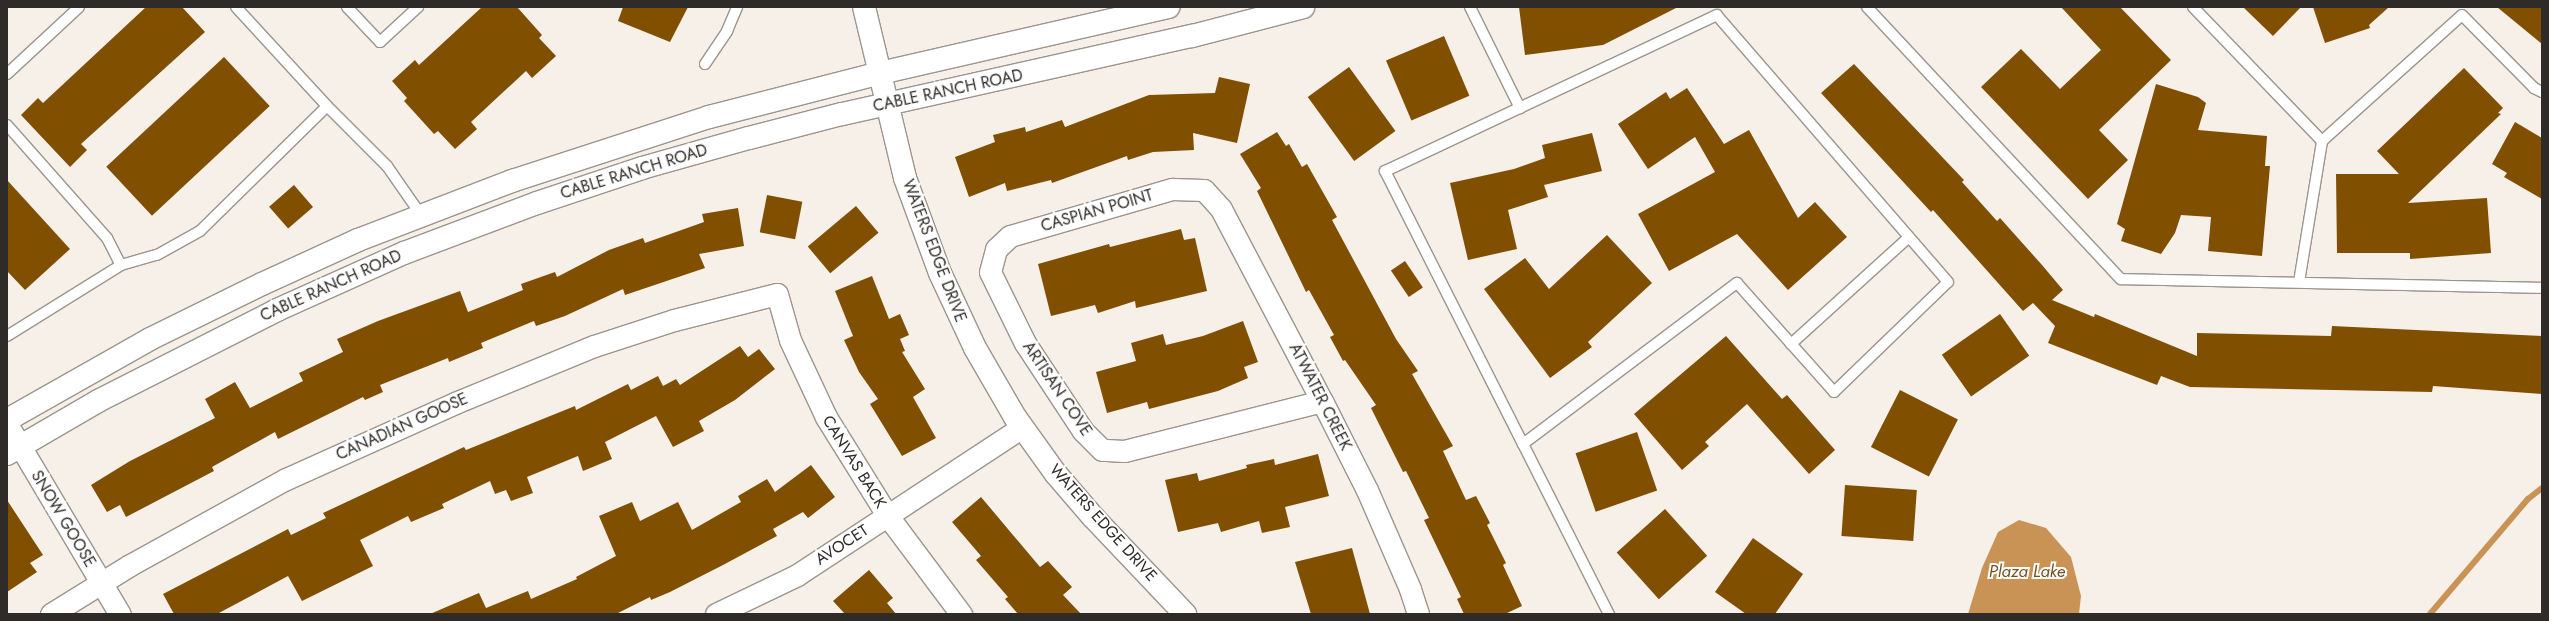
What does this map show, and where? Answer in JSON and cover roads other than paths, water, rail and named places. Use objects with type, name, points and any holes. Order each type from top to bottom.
[{"type":"street","name":"WATERS EDGE DRIVE","points":[[864,7],[906,178],[940,273],[978,354],[1022,427],[1082,505],[1185,614]]},
{"type":"street","name":"CABLE RANCH ROAD","points":[[7,420],[182,322],[312,261],[421,215],[519,178],[653,134],[880,73],[1169,7]]},
{"type":"street","name":"CABLE RANCH ROAD","points":[[13,450],[98,401],[221,337],[327,287],[442,237],[597,182],[692,153],[887,105],[1137,50],[1304,7]]},
{"type":"street","name":"CASPIAN POINT","points":[[996,249],[1010,236],[1172,189],[1204,190]]},
{"type":"street","name":"ATWATER CREEK","points":[[1204,190],[1221,209],[1367,490],[1410,589],[1418,614]]},
{"type":"street","name":"ARTISAN COVE","points":[[996,249],[990,272],[1025,343],[1083,431],[1102,450],[1124,451],[1322,401]]},
{"type":"street","name":"CANVAS BACK","points":[[776,294],[790,340],[826,417],[887,515],[961,614]]},
{"type":"street","name":"CANADIAN GOOSE","points":[[51,614],[102,582],[286,479],[455,403],[594,346],[674,320],[776,294]]},
{"type":"street","name":"SNOW GOOSE","points":[[7,424],[13,450],[102,582],[120,614]]},
{"type":"street","name":"AVOCET","points":[[716,614],[797,575],[1022,427]]},
{"type":"lane","points":[[7,74],[79,7]]},
{"type":"lane","points":[[236,7],[327,106],[387,166],[421,215]]},
{"type":"lane","points":[[347,7],[380,42],[418,7]]},
{"type":"lane","points":[[705,64],[726,31],[737,7]]},
{"type":"lane","points":[[1470,7],[1520,108]]},
{"type":"lane","points":[[1868,7],[2121,279],[2542,288]]},
{"type":"lane","points":[[2193,7],[2322,141]]},
{"type":"lane","points":[[1523,444],[1737,283],[1834,392],[1948,282],[1717,15],[1385,171],[1523,444],[1609,614]]},
{"type":"lane","points":[[2298,282],[2322,141],[2462,15],[2534,88],[2542,92]]},
{"type":"lane","points":[[7,336],[121,265],[157,255],[200,231],[327,106]]},
{"type":"lane","points":[[7,125],[107,238],[121,265]]},
{"type":"lane","points":[[1791,344],[1909,237]]},
{"type":"water","name":"Plaza Lake","points":[[2019,520],[2046,528],[2071,557],[2081,596],[2079,614],[1968,614],[1982,568],[1998,532]]},
{"type":"waterway","points":[[2430,614],[2528,499],[2542,488]]}]
